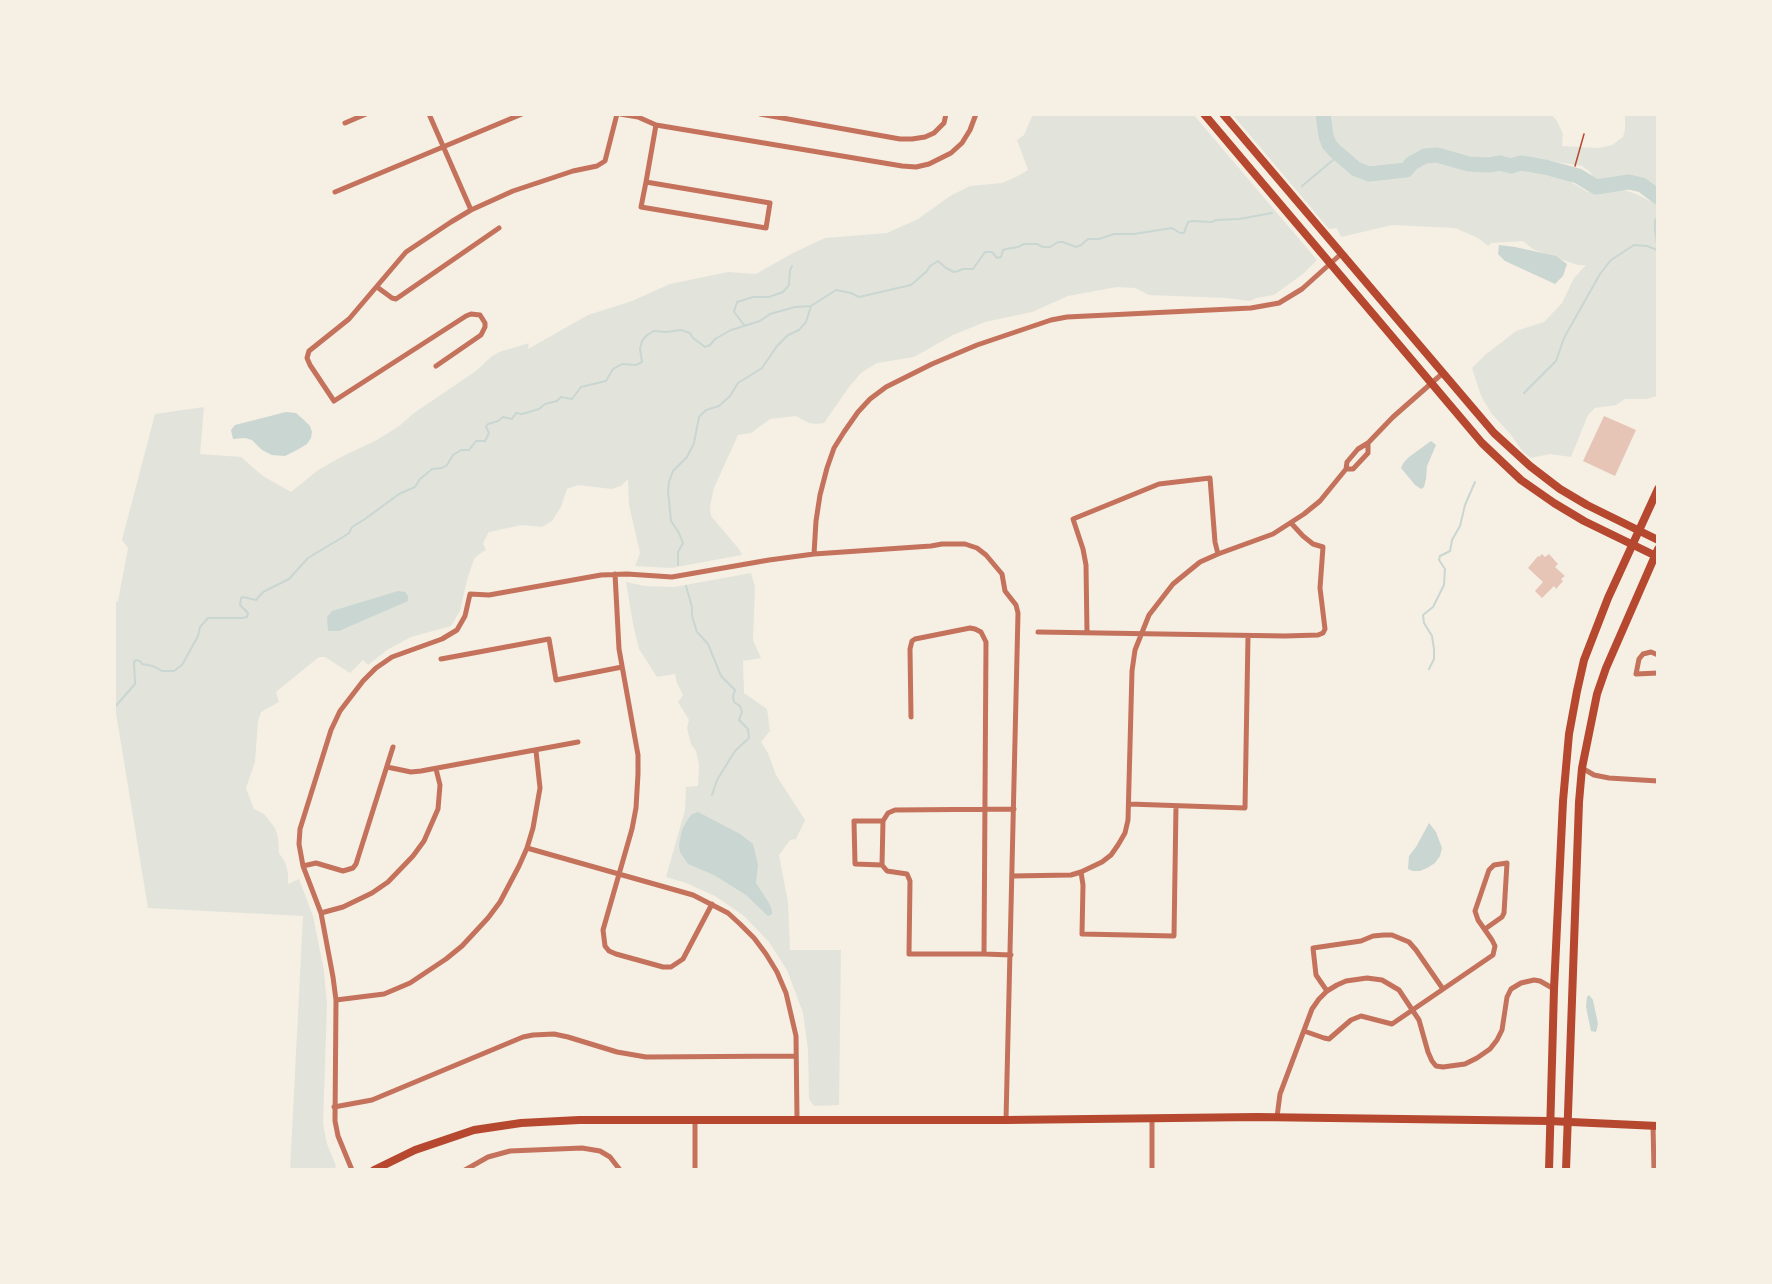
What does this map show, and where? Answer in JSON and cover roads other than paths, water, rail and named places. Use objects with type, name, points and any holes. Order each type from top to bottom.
[{"type":"main road","points":[[1204,114],[1482,444],[1521,480],[1554,503],[1633,546],[1657,554],[1605,668],[1597,694],[1582,768],[1566,1170]]},
{"type":"main road","points":[[1224,114],[1494,433],[1530,466],[1560,489],[1658,540]]},
{"type":"main road","points":[[1549,1170],[1554,989],[1565,766],[1575,702],[1584,660],[1595,631],[1658,489]]},
{"type":"main road","points":[[374,1170],[438,1141],[474,1130],[579,1120],[1006,1120],[1277,1117],[1549,1121],[1655,1126]]},
{"type":"street","points":[[345,123],[366,114]]},
{"type":"street","points":[[429,114],[471,210]]},
{"type":"street","points":[[335,192],[522,114]]},
{"type":"street","points":[[436,366],[481,335],[485,323],[480,315],[466,316],[334,401],[310,365],[308,358],[309,351],[349,319],[406,252],[451,222],[513,191],[540,181],[597,166],[605,161],[618,114],[638,117],[656,125],[902,166],[916,166],[929,164],[951,153],[962,143],[976,114]]},
{"type":"street","points":[[760,114],[900,139],[925,137],[934,133],[944,123],[946,114]]},
{"type":"street","points":[[646,182],[770,203],[766,228],[641,207],[656,125]]},
{"type":"street","points":[[377,288],[396,299],[499,228]]},
{"type":"street","points":[[814,554],[820,495],[834,448],[858,412],[886,387],[977,345],[1051,320],[1067,317],[1251,308],[1279,303],[1302,289],[1341,254]]},
{"type":"street","points":[[1012,876],[1071,875],[1081,872],[1111,855],[1125,833],[1129,804],[1132,670],[1135,650],[1149,615],[1173,584],[1200,562],[1258,540],[1292,523],[1320,501],[1346,469],[1347,462],[1358,448],[1368,443],[1393,417],[1443,373]]},
{"type":"street","points":[[1346,469],[1353,469],[1368,453],[1368,443]]},
{"type":"street","points":[[1087,632],[1086,565],[1073,519],[1159,484],[1210,478],[1218,554]]},
{"type":"street","points":[[1038,632],[1248,636],[1323,633],[1320,588],[1323,547],[1313,544],[1292,523]]},
{"type":"street","points":[[352,1170],[338,1137],[334,1107],[336,1000],[321,913],[303,866],[299,844],[300,829],[326,745],[340,711],[376,668],[392,657],[442,639],[457,630],[465,616],[470,594],[489,595],[615,574],[672,577],[814,554],[953,543],[977,548],[995,564],[1002,574],[1005,591],[1016,605],[1018,613],[1006,1120]]},
{"type":"street","points":[[615,574],[619,650],[636,745],[638,774],[636,808],[603,930],[605,946],[616,954],[663,967],[677,964],[683,959],[712,904]]},
{"type":"street","points":[[911,717],[910,649],[912,641],[970,628],[981,632],[986,642],[984,954]]},
{"type":"street","points":[[1129,804],[1245,807],[1248,636]]},
{"type":"street","points":[[441,659],[549,639],[556,680],[622,667]]},
{"type":"street","points":[[1658,656],[1650,652],[1643,654],[1639,659],[1636,674],[1658,673]]},
{"type":"street","points":[[387,767],[411,772],[436,769],[578,742]]},
{"type":"street","points":[[303,866],[316,863],[343,871],[353,868],[393,747]]},
{"type":"street","points":[[336,1000],[384,994],[410,983],[446,959],[475,933],[500,902],[527,848],[533,828],[540,788],[536,751]]},
{"type":"street","points":[[1582,768],[1594,775],[1609,778],[1658,781]]},
{"type":"street","points":[[321,913],[350,904],[372,893],[401,870],[413,856],[424,841],[438,809],[440,784],[436,769]]},
{"type":"street","points":[[1081,872],[1082,934],[1174,936],[1176,806]]},
{"type":"street","points":[[1011,955],[909,954],[910,880],[907,874],[887,871],[882,865],[883,821],[888,813],[895,810],[1014,809]]},
{"type":"street","points":[[882,865],[855,864],[854,821],[883,821]]},
{"type":"street","points":[[527,848],[693,895],[728,914],[754,938],[777,972],[791,1012],[796,1036],[797,1119]]},
{"type":"street","points":[[1304,1031],[1329,1039],[1356,1016],[1392,1024],[1493,955],[1495,946],[1475,915],[1476,906],[1490,870],[1494,865],[1507,864],[1504,913],[1485,929]]},
{"type":"street","points":[[1327,991],[1316,975],[1313,948],[1384,935],[1392,935],[1409,942],[1443,989]]},
{"type":"street","points":[[1277,1117],[1280,1094],[1312,1009],[1327,991],[1346,981],[1368,978],[1382,981],[1400,990],[1419,1020],[1428,1052],[1436,1066],[1465,1064],[1490,1049],[1497,1040],[1511,989],[1521,983],[1534,980],[1554,989]]},
{"type":"street","points":[[334,1107],[372,1100],[523,1037],[533,1035],[554,1034],[617,1052],[646,1057],[796,1056]]},
{"type":"street","points":[[1152,1118],[1152,1170]]},
{"type":"street","points":[[695,1119],[695,1170]]},
{"type":"street","points":[[1654,1170],[1655,1126]]},
{"type":"street","points":[[465,1170],[488,1157],[510,1151],[582,1148],[600,1151],[610,1157],[620,1170]]},
{"type":"waterway","points":[[1323,114],[1329,144],[1356,169],[1369,174],[1406,170],[1412,163],[1425,156],[1437,155],[1469,164],[1500,163],[1511,166],[1521,163],[1545,167],[1578,176],[1596,187],[1629,182],[1642,185],[1658,197]]},
{"type":"waterway","points":[[1302,186],[1339,155]]},
{"type":"waterway","points":[[114,708],[135,684],[134,662],[136,660],[162,671],[174,671],[182,665],[198,636],[200,627],[208,618],[247,617],[248,613],[240,605],[241,598],[256,600],[263,592],[289,579],[308,558],[349,533],[352,527],[399,494],[415,487],[420,479],[432,469],[447,465],[453,455],[461,450],[469,450],[476,441],[485,441],[489,433],[486,427],[488,424],[503,417],[512,419],[516,413],[522,414],[539,409],[561,397],[572,399],[581,387],[606,381],[613,369],[622,364],[636,365],[642,362],[640,349],[642,341],[654,331],[681,330],[690,333],[705,347],[731,330],[760,321],[770,314],[795,307],[811,306],[836,290],[859,297],[911,285],[938,261],[954,272],[973,269],[985,252],[992,252],[997,258],[1001,257],[1003,250],[1024,244],[1050,247],[1063,242],[1076,247],[1088,239],[1099,239],[1114,234],[1134,234],[1172,228],[1184,233],[1188,222],[1192,221],[1212,222],[1272,213]]},
{"type":"waterway","points":[[1658,215],[1655,221],[1658,251]]},
{"type":"waterway","points":[[1524,393],[1556,361],[1564,338],[1600,274],[1611,260],[1634,245],[1657,250]]},
{"type":"waterway","points":[[745,326],[734,312],[737,302],[753,297],[769,297],[783,292],[789,285],[792,266]]},
{"type":"waterway","points":[[678,565],[678,552],[683,543],[671,521],[669,482],[673,471],[687,457],[694,443],[699,417],[706,410],[719,406],[730,396],[738,383],[762,368],[777,346],[806,322],[811,306]]},
{"type":"waterway","points":[[1429,669],[1434,659],[1434,649],[1432,636],[1424,623],[1423,615],[1433,607],[1444,585],[1445,569],[1439,560],[1440,556],[1450,551],[1452,540],[1460,526],[1465,505],[1475,482]]},
{"type":"waterway","points":[[686,586],[697,632],[708,644],[721,676],[735,690],[734,702],[740,706],[742,712],[739,720],[748,729],[749,738],[735,751],[717,780],[712,795]]}]
